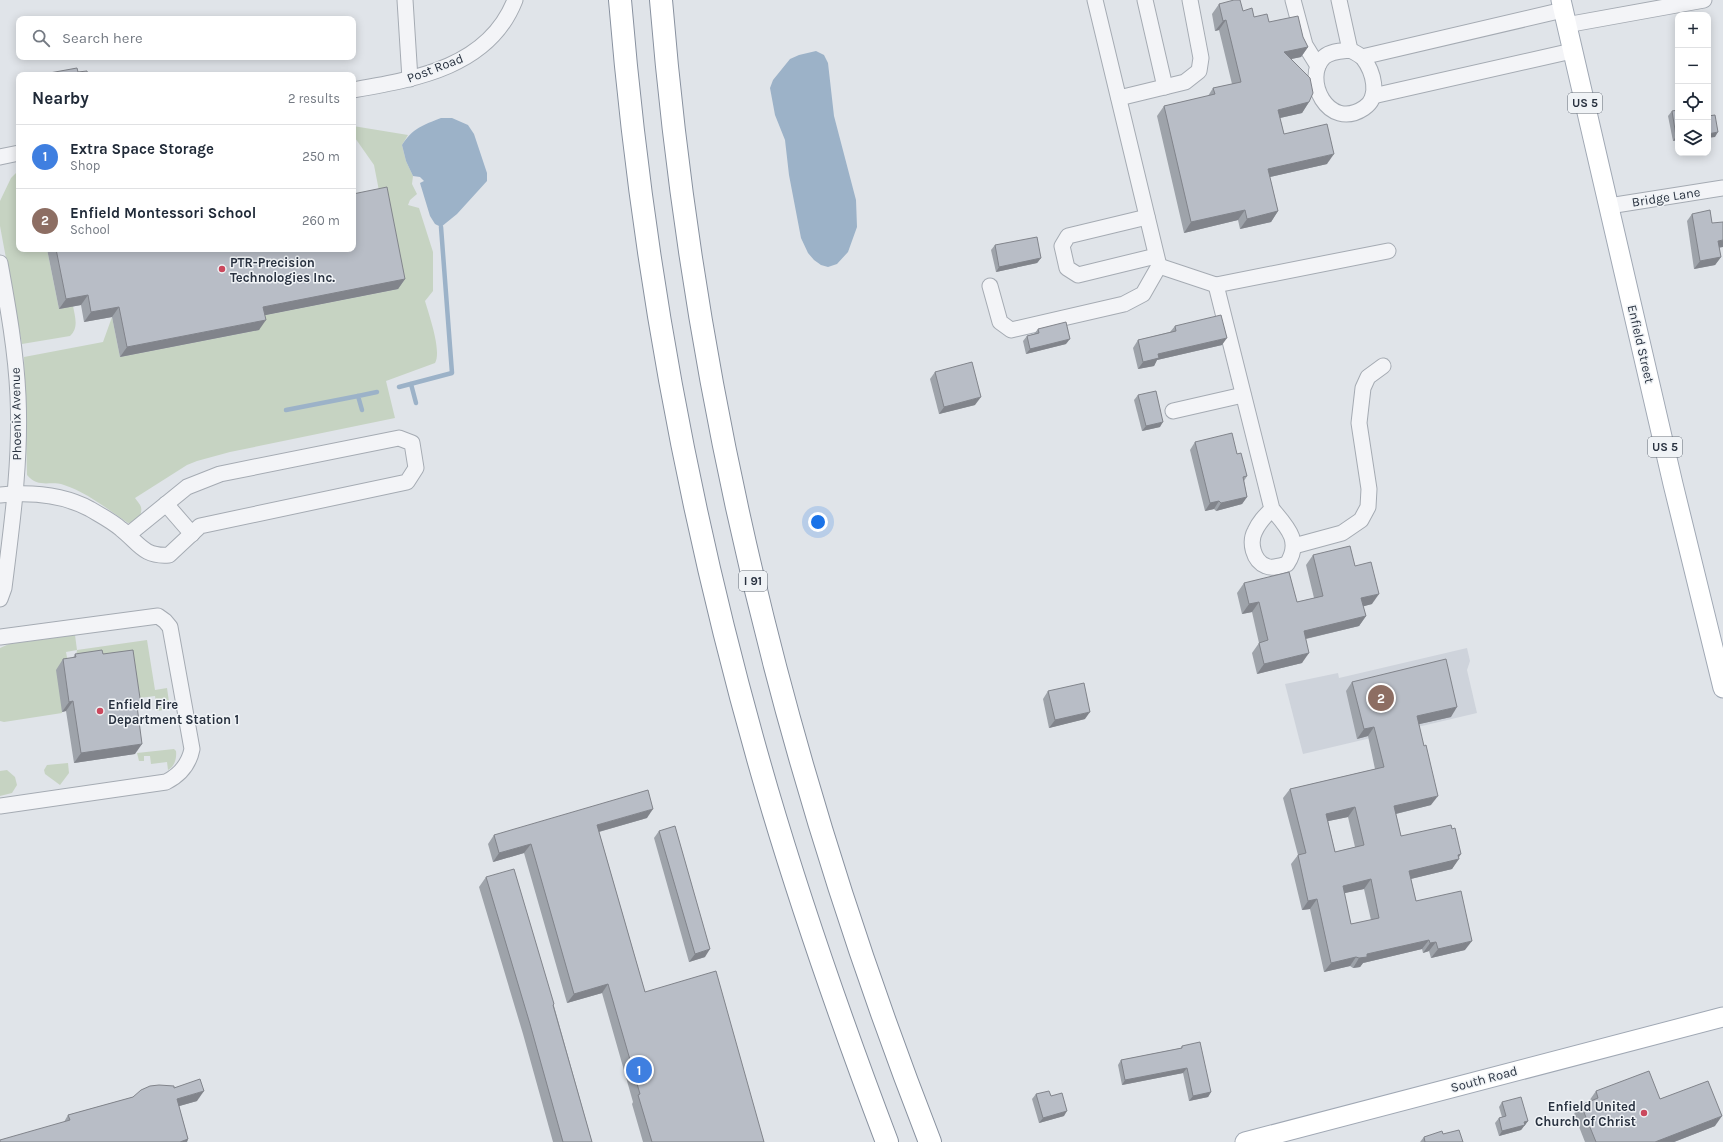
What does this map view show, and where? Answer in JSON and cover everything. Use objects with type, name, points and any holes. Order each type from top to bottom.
[{"type":"highway","points":[[620,0],[636,148],[659,310],[680,429],[715,594],[755,749],[791,869],[839,1014],[887,1142]]},
{"type":"highway","name":"I 91","points":[[661,0],[672,124],[690,255],[720,424],[750,570],[782,698],[817,818],[859,946],[930,1142]]},
{"type":"main road","name":"Enfield Street","points":[[1563,12],[1673,484],[1723,688]]},
{"type":"main road","name":"South Road","points":[[1245,1142],[1723,1016]]},
{"type":"street","points":[[405,0],[410,79]]},
{"type":"street","name":"Post Road","points":[[356,89],[410,79],[464,59],[487,43],[502,25],[515,0]]},
{"type":"street","points":[[990,286],[1000,322],[1011,330],[1124,304],[1143,294],[1158,261],[1095,0]]},
{"type":"street","points":[[1145,0],[1166,87]]},
{"type":"street","points":[[1119,98],[1185,82],[1198,71],[1201,58],[1190,0]]},
{"type":"street","points":[[1293,0],[1305,45],[1318,66]]},
{"type":"street","points":[[1339,0],[1356,54],[1370,70],[1374,83],[1373,96],[1366,107],[1353,114],[1337,113],[1326,105],[1319,92],[1317,77],[1318,66],[1325,56],[1337,51],[1356,54],[1563,12],[1704,0]]},
{"type":"street","points":[[1373,96],[1572,51]]},
{"type":"street","points":[[0,157],[16,154]]},
{"type":"street","name":"Bridge Lane","points":[[1609,206],[1723,188]]},
{"type":"street","points":[[1147,217],[1068,236],[1062,246],[1067,268],[1078,274],[1158,261],[1216,285],[1388,251]]},
{"type":"street","name":"Phoenix Avenue","points":[[0,263],[15,355],[18,397],[16,493],[4,588],[0,599]]},
{"type":"street","points":[[1216,285],[1272,509],[1286,525],[1292,536],[1294,546],[1292,556],[1287,564],[1277,567],[1266,566],[1256,559],[1252,544],[1254,532],[1261,519],[1272,509]]},
{"type":"street","points":[[1294,546],[1342,533],[1361,520],[1368,507],[1369,489],[1359,423],[1363,388],[1368,377],[1383,366]]},
{"type":"street","points":[[1173,411],[1243,395]]},
{"type":"street","points":[[0,495],[16,493],[50,495],[88,508],[120,528],[146,552],[158,556],[169,556],[200,526],[407,482],[416,468],[412,443],[399,438],[220,474],[187,487],[128,535]]},
{"type":"street","points":[[166,504],[192,534]]},
{"type":"street","points":[[0,637],[158,616],[162,618],[170,627],[192,749],[183,769],[177,776],[166,782],[0,806]]},
{"type":"shaded area","points":[[1467,648],[1470,661],[1467,670],[1477,713],[1303,754],[1285,684],[1338,673],[1339,678]]},
{"type":"green space","points":[[356,126],[408,135],[402,145],[406,161],[413,176],[412,184],[417,194],[410,200],[408,205],[419,208],[433,252],[433,291],[425,301],[436,342],[437,357],[435,363],[386,381],[395,418],[230,452],[197,461],[187,465],[135,498],[141,507],[141,513],[134,522],[131,523],[128,523],[73,488],[59,484],[36,482],[27,475],[24,357],[103,342],[112,317],[120,357],[258,330],[256,317],[398,289],[374,165],[356,139]]},
{"type":"green space","points":[[16,173],[16,252],[48,252],[59,309],[73,306],[76,322],[75,329],[70,336],[22,344],[0,226],[0,201],[11,178]]},
{"type":"green space","points":[[75,635],[77,650],[66,652],[69,668],[62,713],[4,722],[0,721],[0,648],[9,644]]},
{"type":"green space","points":[[147,640],[155,690],[167,688],[170,709],[157,711],[155,696],[132,699],[75,661],[77,650]]},
{"type":"green space","points":[[174,749],[176,751],[175,760],[172,767],[168,770],[167,762],[151,764],[150,756],[144,756],[144,761],[139,761],[137,753]]},
{"type":"green space","points":[[68,763],[69,773],[60,785],[45,774],[44,770],[47,765]]},
{"type":"green space","points":[[7,770],[15,777],[17,785],[12,793],[0,796],[0,771]]},
{"type":"water","points":[[816,51],[824,55],[828,63],[834,116],[856,200],[857,227],[848,252],[837,264],[828,267],[821,265],[814,260],[808,253],[801,238],[789,175],[785,140],[775,115],[770,88],[773,80],[790,59]]},
{"type":"water","points":[[441,118],[452,118],[468,125],[474,134],[487,173],[487,181],[457,214],[441,227],[435,224],[430,216],[420,183],[424,181],[420,177],[413,176],[406,161],[402,145],[414,131]]},
{"type":"building","points":[[1240,0],[1243,11],[1252,8],[1254,17],[1267,14],[1269,22],[1298,16],[1303,37],[1308,47],[1284,52],[1310,78],[1313,93],[1309,102],[1278,110],[1284,134],[1327,124],[1334,154],[1268,169],[1278,211],[1247,219],[1245,210],[1191,222],[1164,106],[1215,94],[1213,88],[1241,82],[1226,20],[1223,21],[1219,4]]},
{"type":"building","points":[[77,68],[78,72],[55,72]]},
{"type":"building","points":[[1675,110],[1675,130],[1672,111]]},
{"type":"building","points":[[1715,115],[1718,132],[1711,133],[1711,116]]},
{"type":"building","name":"PTR-Precision Technologies Inc.","points":[[387,187],[405,279],[263,307],[266,320],[127,347],[119,307],[91,312],[88,295],[66,299],[57,252],[356,252],[356,193]]},
{"type":"building","points":[[1710,210],[1712,223],[1723,222],[1723,240],[1718,241],[1721,257],[1700,261],[1692,214]]},
{"type":"building","points":[[1037,237],[1041,258],[999,267],[995,245]]},
{"type":"building","points":[[1221,315],[1227,338],[1158,354],[1159,358],[1143,362],[1138,340],[1176,331],[1175,326]]},
{"type":"building","points":[[1066,322],[1070,339],[1030,349],[1027,336],[1039,333],[1038,329]]},
{"type":"building","points":[[972,362],[981,397],[944,407],[935,372]]},
{"type":"building","points":[[1156,391],[1163,422],[1146,426],[1138,395]]},
{"type":"building","points":[[1232,433],[1237,454],[1241,453],[1247,476],[1243,477],[1247,497],[1221,503],[1219,501],[1210,503],[1195,442]]},
{"type":"building","points":[[1350,546],[1355,566],[1371,562],[1379,594],[1361,598],[1366,616],[1304,631],[1309,653],[1264,664],[1259,643],[1268,640],[1259,602],[1249,604],[1244,583],[1289,572],[1297,602],[1323,596],[1313,555]]},
{"type":"building","name":"Enfield Fire Department Station 1","points":[[102,650],[103,654],[133,650],[141,705],[137,706],[142,744],[81,753],[73,701],[69,702],[63,659],[76,657],[75,654]]},
{"type":"building","points":[[1446,659],[1457,707],[1417,716],[1424,746],[1426,745],[1438,796],[1394,806],[1401,836],[1451,825],[1452,829],[1455,828],[1461,854],[1458,855],[1459,859],[1409,871],[1416,901],[1461,891],[1472,941],[1438,949],[1436,942],[1430,943],[1429,940],[1367,954],[1367,957],[1356,957],[1331,963],[1317,899],[1308,901],[1298,855],[1306,853],[1290,789],[1384,767],[1374,727],[1364,729],[1352,682]],"holes":[[[1355,807],[1364,845],[1335,852],[1326,814]],[[1371,879],[1379,918],[1351,924],[1343,886]]]},
{"type":"building","points":[[1084,683],[1090,712],[1055,720],[1048,691]]},
{"type":"building","points":[[648,790],[653,809],[597,825],[645,992],[716,971],[764,1142],[652,1142],[638,1095],[640,1094],[608,984],[574,994],[531,844],[499,853],[494,835]]},
{"type":"building","points":[[675,826],[710,949],[695,954],[659,831]]},
{"type":"building","points":[[514,869],[554,1004],[553,1005],[592,1142],[563,1142],[530,1024],[486,877]]},
{"type":"building","points":[[1200,1042],[1211,1092],[1193,1096],[1187,1068],[1125,1080],[1121,1060],[1182,1048],[1182,1046]]},
{"type":"building","name":"Enfield United Church of Christ","points":[[1649,1071],[1660,1099],[1708,1081],[1722,1116],[1655,1142],[1596,1142],[1581,1105],[1598,1098],[1596,1091]]},
{"type":"building","points":[[200,1079],[204,1091],[177,1099],[188,1139],[180,1142],[0,1142],[0,1140],[70,1120],[68,1115],[133,1097],[141,1090],[150,1086],[174,1086],[174,1088]]},
{"type":"building","points":[[1049,1091],[1051,1096],[1062,1093],[1067,1111],[1043,1118],[1036,1094]]},
{"type":"building","points":[[1521,1097],[1528,1121],[1524,1122],[1525,1125],[1502,1131],[1499,1118],[1506,1116],[1502,1102]]},
{"type":"building","points":[[1459,1130],[1463,1142],[1425,1142],[1424,1137],[1442,1131],[1443,1134]]},
{"type":"waterway","points":[[399,387],[452,373],[441,227]]},
{"type":"waterway","points":[[411,384],[416,403]]},
{"type":"waterway","points":[[362,410],[358,396],[377,392]]},
{"type":"waterway","points":[[286,410],[358,396]]},
{"type":"place","name":"PTR-Precision Technologies Inc.","points":[[222,269]]},
{"type":"place","name":"Enfield Montessori School","points":[[1381,698]]},
{"type":"place","name":"Enfield Fire Department Station 1","points":[[100,711]]},
{"type":"place","name":"Extra Space Storage","points":[[639,1070]]},
{"type":"place","name":"Enfield United Church of Christ","points":[[1644,1113]]}]
